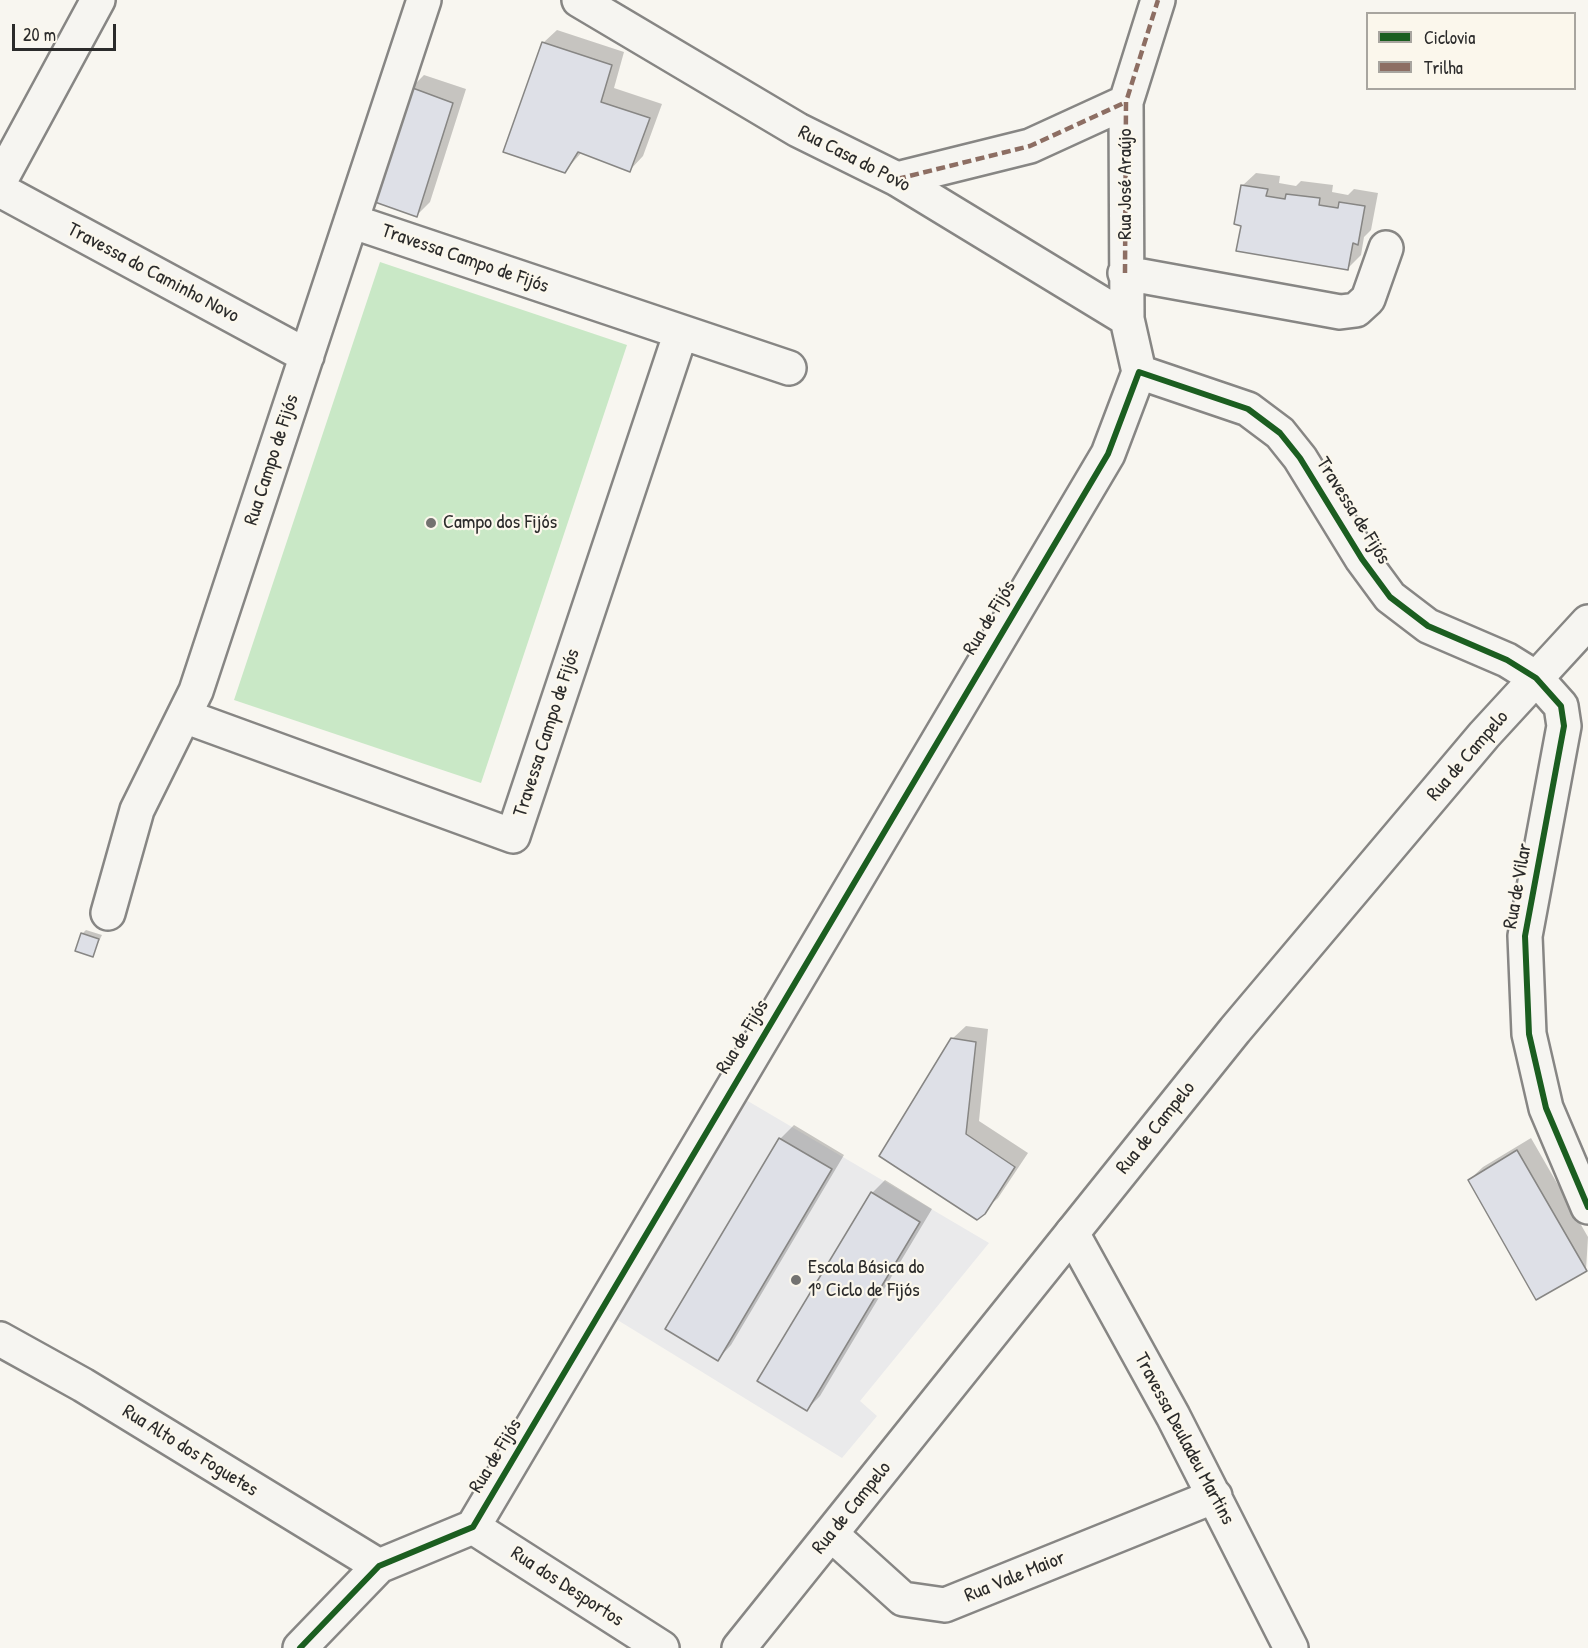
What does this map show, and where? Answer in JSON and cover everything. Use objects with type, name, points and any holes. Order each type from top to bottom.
[{"type":"street","points":[[0,181],[98,0]]},
{"type":"street","name":"Rua Campo de Fijós","points":[[108,914],[137,810],[196,691],[424,0]]},
{"type":"street","name":"Rua Casa do Povo","points":[[579,0],[798,130],[897,179],[1127,319]]},
{"type":"street","name":"Rua José Araújo","points":[[1139,372],[1127,319],[1126,102],[1158,0]]},
{"type":"street","points":[[897,179],[1030,146],[1126,102]]},
{"type":"street","name":"Travessa do Caminho Novo","points":[[0,190],[307,356]]},
{"type":"street","name":"Travessa Campo de Fijós","points":[[351,221],[789,368]]},
{"type":"street","points":[[1125,273],[1340,312],[1356,310],[1368,299],[1386,248]]},
{"type":"street","name":"Travessa Campo de Fijós","points":[[184,716],[513,836],[681,332]]},
{"type":"street","name":"Travessa de Fijós","points":[[1139,372],[1248,410],[1280,433],[1300,458],[1362,559],[1390,597],[1428,626],[1507,660],[1536,678]]},
{"type":"street","name":"Rua de Fijós","points":[[473,1527],[1108,454],[1139,372]]},
{"type":"street","name":"Rua de Campelo","points":[[739,1648],[1235,1030],[1485,735],[1588,622]]},
{"type":"street","name":"Rua de Vilar","points":[[1536,678],[1561,706],[1564,726],[1525,936],[1529,1034],[1546,1108],[1588,1208]]},
{"type":"street","name":"Travessa Deuladeu Martins","points":[[1072,1233],[1215,1496],[1291,1648]]},
{"type":"street","name":"Rua Alto dos Foguetes","points":[[0,1339],[83,1385],[379,1566]]},
{"type":"street","name":"Rua Vale Maior","points":[[831,1534],[903,1599],[945,1605],[1215,1496]]},
{"type":"street","points":[[300,1648],[379,1566],[473,1527]]},
{"type":"street","name":"Rua dos Desportos","points":[[473,1527],[662,1648]]},
{"type":"shaded area","name":"Escola Básica do 1º Ciclo de Fijós","points":[[741,1097],[989,1243],[860,1401],[877,1416],[842,1458],[611,1316]]},
{"type":"green space","name":"Campo dos Fijós","points":[[380,262],[627,345],[481,783],[234,700]]},
{"type":"building","points":[[542,42],[612,65],[601,102],[650,118],[630,172],[578,152],[565,173],[503,152]]},
{"type":"building","points":[[410,87],[453,103],[417,217],[372,201]]},
{"type":"building","points":[[1241,185],[1268,189],[1266,196],[1285,199],[1286,194],[1320,198],[1319,205],[1338,208],[1339,202],[1365,206],[1358,245],[1353,243],[1348,270],[1236,251],[1241,226],[1234,224]]},
{"type":"building","points":[[81,933],[99,939],[93,957],[75,951]]},
{"type":"building","points":[[951,1038],[976,1042],[966,1134],[1015,1167],[985,1214],[977,1220],[879,1156]]},
{"type":"building","points":[[779,1138],[832,1169],[718,1361],[665,1329]]},
{"type":"building","points":[[1517,1150],[1587,1271],[1536,1300],[1468,1180]]},
{"type":"building","points":[[871,1192],[920,1222],[807,1411],[757,1381]]},
{"type":"marked path","points":[[1125,273],[1126,102],[1158,0]]},
{"type":"marked path","points":[[897,179],[1030,146],[1126,102]]},
{"type":"cycle path","points":[[300,1648],[379,1566],[473,1527],[1108,454],[1139,372],[1248,409],[1280,433],[1300,458],[1362,559],[1390,597],[1428,626],[1507,660],[1536,678],[1561,706],[1564,726],[1525,936],[1529,1034],[1546,1108],[1588,1207]]},
{"type":"place","name":"Campo dos Fijós","points":[[431,523]]},
{"type":"place","name":"Escola Básica do 1º Ciclo de Fijós","points":[[796,1280]]}]
